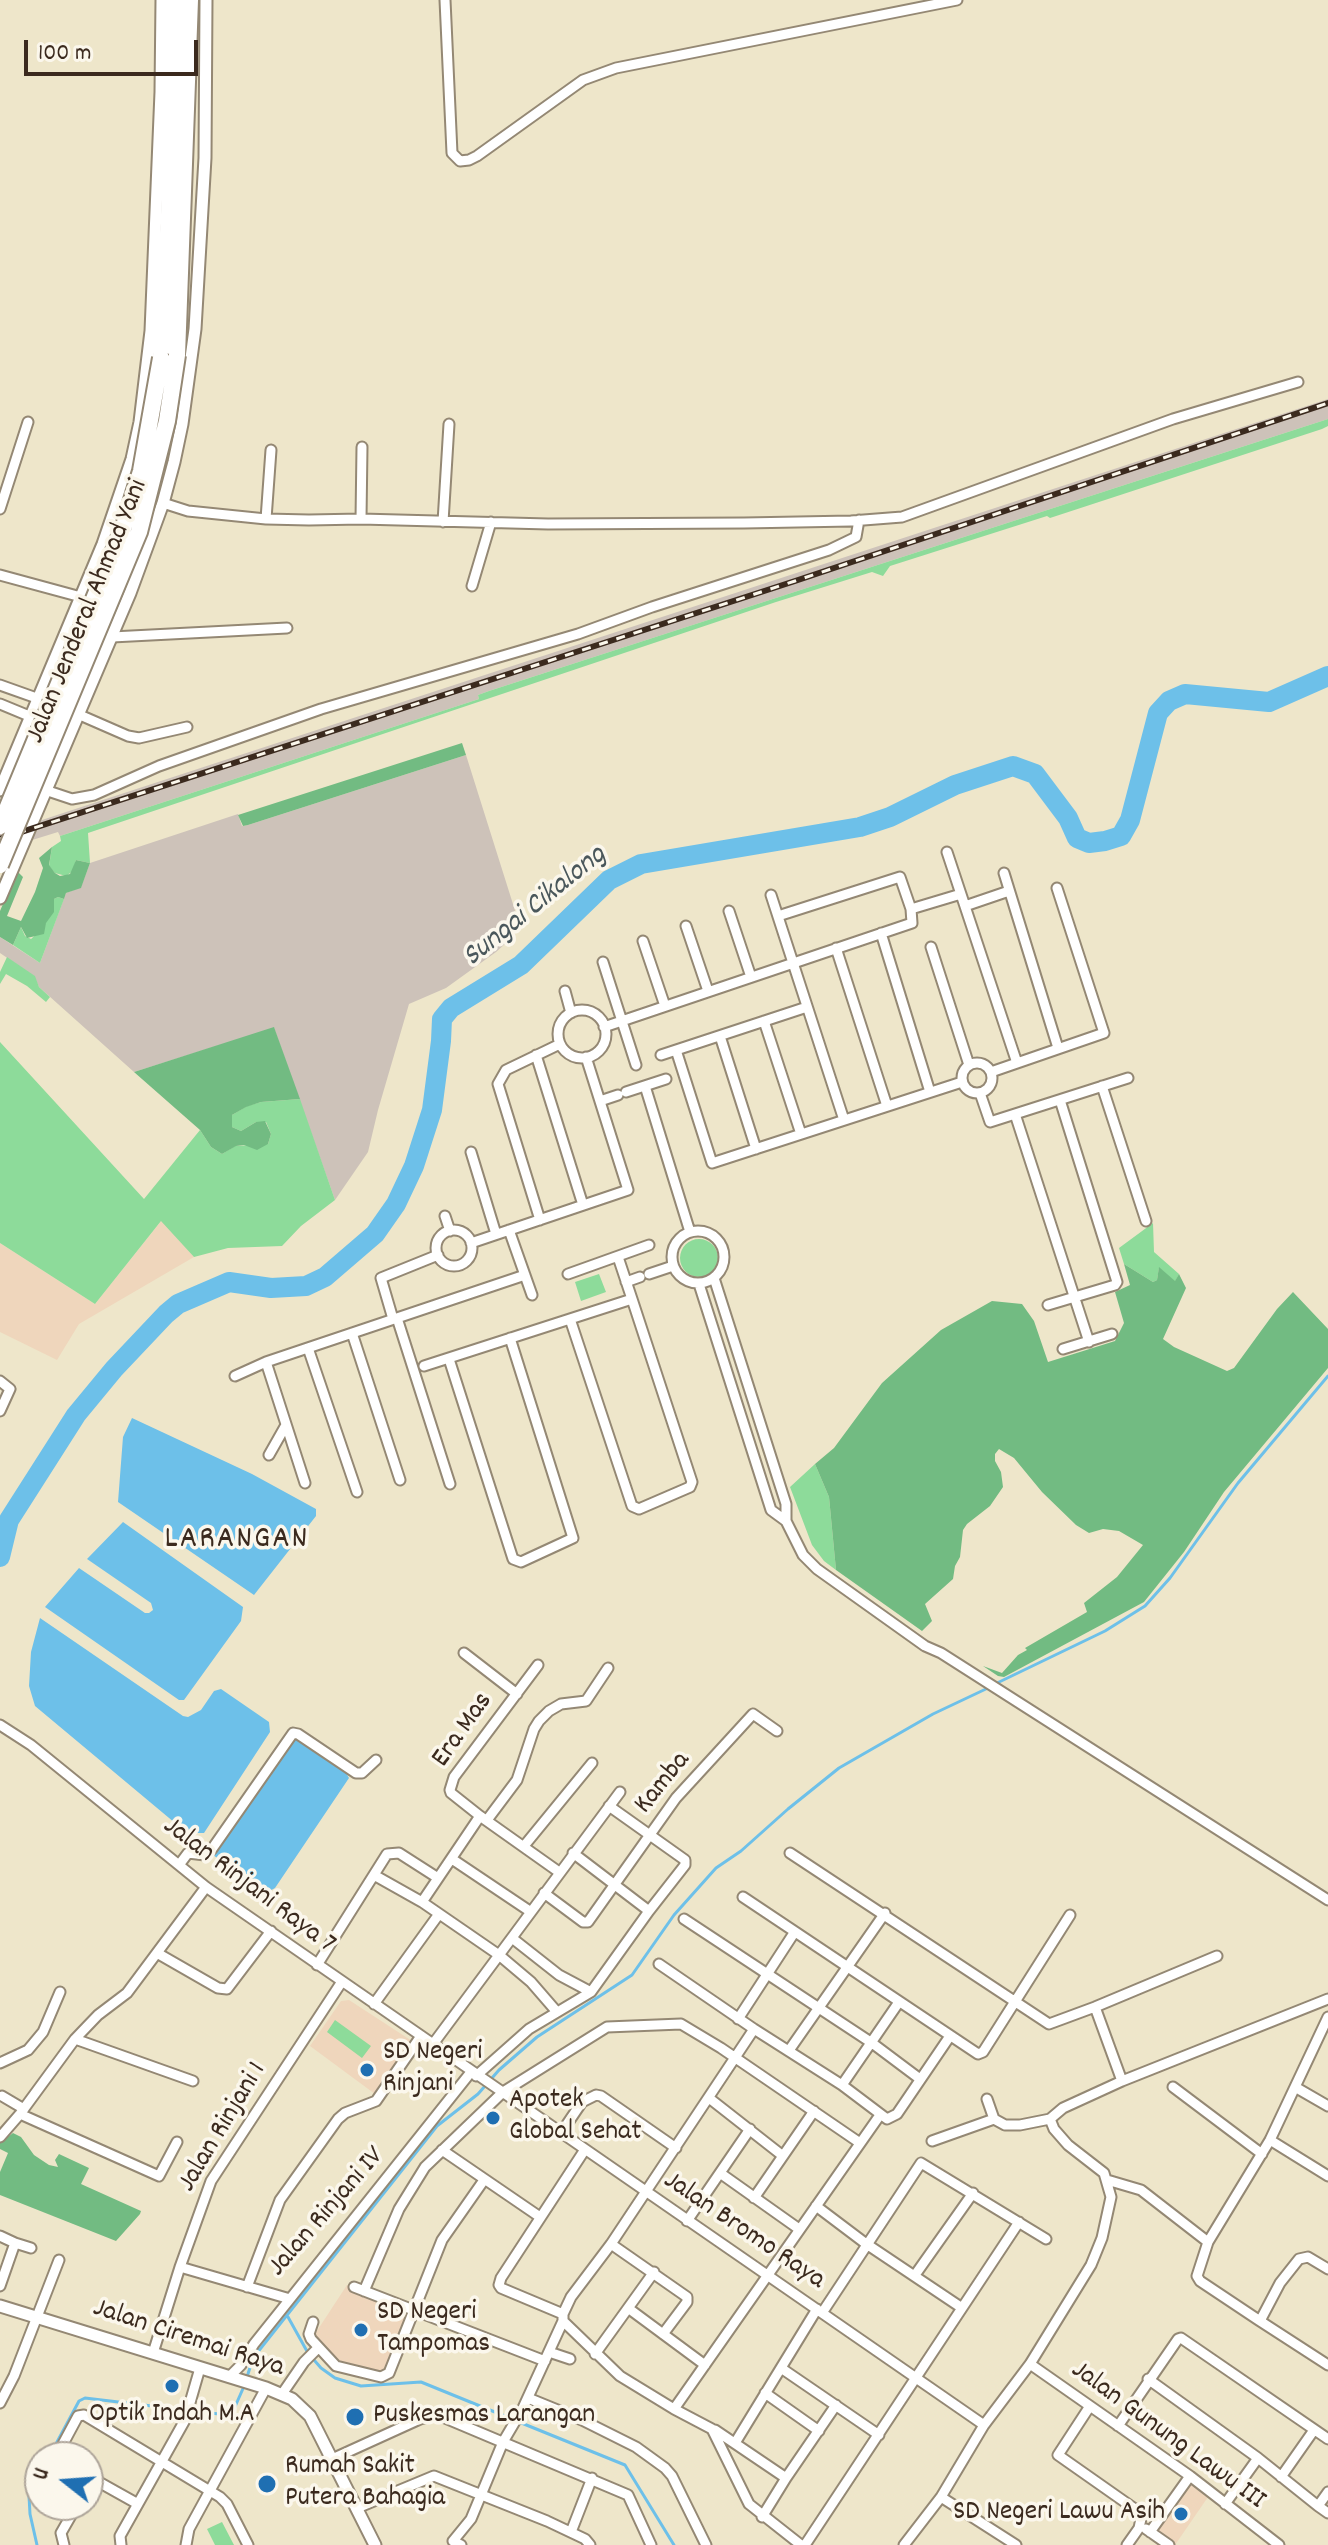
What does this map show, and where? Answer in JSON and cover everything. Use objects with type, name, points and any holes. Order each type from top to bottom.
[{"type":"highway","name":"Jalan Jenderal Ahmad Yani","points":[[0,826],[108,570],[128,515],[152,415],[172,320],[174,0]]},
{"type":"highway","name":"Jalan Jenderal Ahmad Yani","points":[[0,865],[139,532],[167,421],[190,0]]},
{"type":"street","name":"Jalan Jenderal Ahmad Yani","points":[[0,790],[119,502],[132,459],[149,358],[161,94],[162,0]]},
{"type":"street","name":"Jalan Jenderal Ahmad Yani","points":[[0,898],[112,637],[163,503],[182,424],[195,329],[205,158],[206,0]]},
{"type":"street","points":[[445,0],[452,153],[460,161],[477,156],[583,80],[616,68],[955,0]]},
{"type":"street","points":[[163,503],[188,511],[266,519],[578,524],[859,520],[914,513],[1173,419],[1298,382]]},
{"type":"street","points":[[0,509],[28,422]]},
{"type":"street","points":[[443,522],[449,424]]},
{"type":"street","points":[[361,519],[362,447]]},
{"type":"street","points":[[266,519],[271,450]]},
{"type":"street","points":[[45,790],[72,799],[94,795],[159,766],[321,709],[578,634],[829,550],[856,537],[859,520]]},
{"type":"street","points":[[472,586],[491,522]]},
{"type":"street","points":[[0,575],[81,597]]},
{"type":"street","points":[[112,637],[287,628]]},
{"type":"street","points":[[0,685],[128,736],[139,738],[187,727]]},
{"type":"street","points":[[0,704],[71,733]]},
{"type":"street","points":[[947,852],[1017,1063]]},
{"type":"street","points":[[1004,873],[1058,1048]]},
{"type":"street","points":[[604,1027],[912,923],[911,909],[900,877],[778,916]]},
{"type":"street","points":[[991,1072],[1104,1031],[1057,888]]},
{"type":"street","points":[[965,906],[1009,891]]},
{"type":"street","points":[[911,909],[961,894]]},
{"type":"street","points":[[771,895],[844,1120]]},
{"type":"street","points":[[729,911],[751,977]]},
{"type":"street","points":[[686,926],[708,991]]},
{"type":"street","points":[[881,933],[930,1092]]},
{"type":"street","points":[[643,941],[665,1006]]},
{"type":"street","points":[[931,947],[969,1065]]},
{"type":"street","points":[[836,948],[887,1106]]},
{"type":"street","points":[[603,962],[636,1065]]},
{"type":"street","points":[[565,991],[571,1013]]},
{"type":"street","points":[[661,1055],[807,1007]]},
{"type":"street","points":[[583,1010],[592,1012],[604,1027],[601,1048],[586,1057],[573,1056],[560,1044],[560,1025],[571,1013],[583,1010]]},
{"type":"street","points":[[764,1021],[801,1134]]},
{"type":"street","points":[[720,1036],[756,1149]]},
{"type":"street","points":[[540,1220],[498,1084],[506,1070],[560,1044]]},
{"type":"street","points":[[676,1050],[674,1077],[712,1163],[962,1082]]},
{"type":"street","points":[[536,1055],[583,1205]]},
{"type":"street","points":[[471,1243],[628,1190],[586,1057]]},
{"type":"street","points":[[982,1063],[991,1072],[990,1085],[980,1093],[969,1091],[962,1082],[963,1072],[969,1065],[982,1063]]},
{"type":"street","points":[[600,1101],[674,1077]]},
{"type":"street","points":[[980,1093],[990,1122],[1128,1078]]},
{"type":"street","points":[[645,1086],[690,1232]]},
{"type":"street","points":[[1102,1086],[1146,1221]]},
{"type":"street","points":[[1048,1305],[1117,1282],[1060,1100]]},
{"type":"street","points":[[1015,1114],[1089,1342]]},
{"type":"street","points":[[471,1152],[496,1234]]},
{"type":"street","points":[[445,1216],[450,1231]]},
{"type":"street","points":[[509,1230],[532,1295]]},
{"type":"street","points":[[450,1231],[462,1233],[471,1243],[468,1259],[458,1265],[446,1264],[438,1255],[437,1242],[450,1231]]},
{"type":"street","points":[[690,1232],[708,1233],[721,1245],[724,1263],[714,1278],[699,1284],[683,1279],[673,1266],[673,1249],[690,1232]]},
{"type":"street","points":[[568,1274],[649,1245]]},
{"type":"street","points":[[438,1255],[381,1278],[450,1484]]},
{"type":"street","points":[[570,1319],[632,1506],[639,1509],[690,1487],[692,1482],[618,1257]]},
{"type":"street","points":[[626,1282],[673,1266]]},
{"type":"street","points":[[235,1376],[266,1362],[525,1275]]},
{"type":"street","points":[[714,1278],[786,1504],[786,1521],[803,1555],[833,1582],[912,1638],[941,1653],[1328,1900]]},
{"type":"street","points":[[699,1284],[771,1510],[786,1521]]},
{"type":"street","points":[[424,1366],[632,1299]]},
{"type":"street","points":[[352,1333],[400,1480]]},
{"type":"street","points":[[1063,1349],[1112,1334]]},
{"type":"street","points":[[449,1359],[513,1559],[521,1562],[573,1538],[510,1338]]},
{"type":"street","points":[[308,1348],[357,1492]]},
{"type":"street","points":[[266,1362],[305,1483]]},
{"type":"street","points":[[0,1381],[9,1385],[10,1391],[0,1411]]},
{"type":"street","points":[[269,1412],[281,1409]]},
{"type":"street","points":[[269,1455],[286,1425]]},
{"type":"street","points":[[464,1653],[517,1694]]},
{"type":"street","name":"Era Mas","points":[[484,1818],[451,1793],[451,1784],[538,1665]]},
{"type":"street","points":[[422,1902],[452,1859],[517,1780],[539,1721],[561,1704],[586,1701],[608,1668]]},
{"type":"street","name":"Kamba","points":[[544,1893],[585,1923],[676,1798],[753,1714],[777,1731]]},
{"type":"street","name":"Jalan Rinjani Raya 7","points":[[0,1725],[31,1745],[206,1887],[477,2076]]},
{"type":"street","points":[[179,1865],[188,1853],[205,1855],[212,1849],[293,1733],[356,1773],[362,1773],[376,1760]]},
{"type":"street","points":[[524,1846],[592,1763]]},
{"type":"street","name":"Kamba","points":[[433,2044],[620,1792]]},
{"type":"street","points":[[512,1938],[559,1975],[591,1992],[686,1862],[609,1806]]},
{"type":"street","points":[[484,1818],[559,1872]]},
{"type":"street","points":[[317,1965],[387,1854],[399,1853],[438,1878]]},
{"type":"street","points":[[573,1853],[649,1911]]},
{"type":"street","points":[[790,1853],[1049,2024],[1217,1956]]},
{"type":"street","points":[[452,1859],[531,1912]]},
{"type":"street","points":[[374,1875],[422,1902],[499,1955],[531,1982],[557,2012]]},
{"type":"street","points":[[0,2137],[75,2039],[98,2015],[127,1993],[206,1887]]},
{"type":"street","points":[[743,1897],[980,2054],[1070,1915]]},
{"type":"street","points":[[790,2049],[885,1913]]},
{"type":"street","points":[[374,2004],[439,1914]]},
{"type":"street","points":[[684,1919],[872,2043],[920,2079]]},
{"type":"street","points":[[157,1953],[218,1988],[227,1989],[271,1931]]},
{"type":"street","points":[[738,2019],[794,1933]]},
{"type":"street","points":[[659,1964],[738,2019],[790,2049],[880,2115],[893,2118],[950,2036]]},
{"type":"street","name":"Jalan Rinjani 1","points":[[153,2353],[211,2181],[341,1983]]},
{"type":"street","points":[[0,2063],[28,2050],[43,2032],[60,1992]]},
{"type":"street","name":"Jalan Rinjani IV","points":[[180,2267],[290,2299],[477,2076],[529,2029],[591,1992]]},
{"type":"street","points":[[932,2141],[994,2119],[1008,2125],[1050,2119],[1063,2108],[1122,2081],[1328,1998]]},
{"type":"street","points":[[842,2085],[899,2002]]},
{"type":"street","points":[[1095,2007],[1122,2081]]},
{"type":"street","points":[[1328,2017],[1270,2140],[1208,2242],[1197,2270],[1200,2281],[1328,2365]]},
{"type":"street","points":[[364,2291],[399,2209],[425,2167],[501,2091],[613,2025],[681,2024],[860,2143]]},
{"type":"street","points":[[453,2544],[467,2526],[503,2442],[528,2398],[571,2297],[611,2244],[709,2098],[732,2056],[754,2029]]},
{"type":"street","points":[[247,2287],[280,2200],[338,2119],[345,2113],[376,2101],[421,2036]]},
{"type":"street","points":[[75,2039],[193,2081]]},
{"type":"street","name":"Jalan Bromo Raya","points":[[477,2076],[984,2425]]},
{"type":"street","points":[[1173,2087],[1262,2154]]},
{"type":"street","points":[[1295,2087],[1328,2106]]},
{"type":"street","points":[[561,2133],[582,2102],[596,2095],[676,2148]]},
{"type":"street","points":[[2,2096],[22,2111],[159,2176],[177,2142]]},
{"type":"street","points":[[709,2098],[783,2156]]},
{"type":"street","points":[[987,2099],[994,2119]]},
{"type":"street","points":[[754,2198],[814,2111]]},
{"type":"street","points":[[674,2409],[880,2115]]},
{"type":"street","points":[[904,2545],[941,2497],[984,2425],[1030,2364],[1097,2251],[1111,2197],[1107,2180],[1104,2173],[1059,2136],[1050,2119]]},
{"type":"street","points":[[687,2221],[750,2129]]},
{"type":"street","points":[[1270,2140],[1328,2176]]},
{"type":"street","points":[[442,2150],[540,2217]]},
{"type":"street","points":[[584,2151],[499,2285],[563,2318],[595,2354],[620,2376],[735,2443],[786,2478]]},
{"type":"street","points":[[735,2443],[781,2368],[921,2163],[1046,2239]]},
{"type":"street","points":[[720,2173],[799,2229]]},
{"type":"street","points":[[313,2322],[309,2334],[316,2350],[338,2368],[381,2377],[389,2373],[442,2240],[484,2180]]},
{"type":"street","points":[[1107,2180],[1141,2190],[1208,2242]]},
{"type":"street","points":[[915,2275],[973,2193]]},
{"type":"street","points":[[816,2206],[962,2308]]},
{"type":"street","points":[[712,2429],[749,2504],[762,2517],[803,2545],[1019,2222]]},
{"type":"street","points":[[0,2236],[31,2248]]},
{"type":"street","points":[[0,2286],[15,2243]]},
{"type":"street","points":[[611,2244],[654,2272],[687,2299],[663,2334]]},
{"type":"street","points":[[1260,2321],[1280,2283],[1299,2259],[1308,2257],[1328,2269]]},
{"type":"street","points":[[0,2403],[14,2376],[59,2260]]},
{"type":"street","points":[[595,2354],[654,2272]]},
{"type":"street","points":[[354,2287],[547,2356],[570,2359]]},
{"type":"street","points":[[232,2378],[290,2299]]},
{"type":"street","name":"Jalan Ciremai Raya","points":[[0,2306],[266,2388],[303,2407],[375,2545]]},
{"type":"street","points":[[628,2308],[705,2365]]},
{"type":"street","points":[[1118,2426],[1148,2379],[1181,2338],[1328,2439]]},
{"type":"street","points":[[282,2394],[316,2350]]},
{"type":"street","name":"Jalan Gunung Lawu III","points":[[1030,2364],[1190,2476],[1279,2545]]},
{"type":"street","points":[[121,2545],[120,2536],[185,2420],[200,2368]]},
{"type":"street","points":[[781,2368],[879,2435]]},
{"type":"street","points":[[1148,2379],[1328,2513]]},
{"type":"street","points":[[186,2545],[189,2529],[266,2388]]},
{"type":"street","points":[[765,2393],[819,2431]]},
{"type":"street","points":[[528,2398],[623,2440],[665,2468],[672,2476],[706,2545]]},
{"type":"street","points":[[762,2517],[836,2405]]},
{"type":"street","points":[[1090,2406],[1058,2454],[1059,2458],[1142,2514],[1169,2545]]},
{"type":"street","points":[[65,2441],[78,2416],[84,2415],[227,2504],[248,2545]]},
{"type":"street","points":[[332,2459],[420,2419],[438,2415],[628,2495],[651,2545]]},
{"type":"street","points":[[1281,2477],[1314,2430]]},
{"type":"street","points":[[1225,2504],[1258,2458]]},
{"type":"street","points":[[357,2508],[434,2476],[571,2532],[590,2545]]},
{"type":"street","points":[[1139,2528],[1153,2527],[1190,2476]]},
{"type":"street","points":[[571,2532],[592,2478]]},
{"type":"street","points":[[104,2487],[138,2504]]},
{"type":"street","points":[[1318,2506],[1328,2492]]},
{"type":"street","points":[[941,2497],[1012,2544]]},
{"type":"street","points":[[1127,2545],[1139,2528],[1142,2514]]},
{"type":"street","points":[[64,2545],[61,2533],[68,2521]]},
{"type":"shaded area","points":[[1328,399],[1328,419],[489,691],[478,695],[479,699],[60,836],[58,832],[0,850],[0,834]]},
{"type":"shaded area","points":[[466,755],[518,920],[506,943],[496,952],[446,988],[409,1004],[368,1152],[335,1200],[274,1028],[134,1072],[39,987],[34,976],[0,953],[0,937],[40,963],[66,893],[81,887],[90,863],[238,814],[242,826],[248,825]]},
{"type":"shaded area","points":[[162,1220],[194,1257],[79,1324],[57,1360],[0,1332],[0,1243],[95,1304]]},
{"type":"shaded area","name":"SD Negeri Rinjani","points":[[349,2000],[412,2041],[375,2094],[310,2046],[341,2001]]},
{"type":"shaded area","name":"SD Negeri Tampomas","points":[[347,2285],[412,2311],[389,2368],[380,2374],[341,2365],[313,2337]]},
{"type":"shaded area","name":"SD Negeri Lawu Asih","points":[[1188,2482],[1208,2497],[1175,2545],[1154,2530]]},
{"type":"green space","points":[[1328,419],[1328,426],[1322,429],[1050,518],[1047,516],[890,566],[883,576],[872,572],[776,602],[88,833],[90,863],[76,860],[73,871],[66,876],[55,873],[49,866],[52,847],[61,841],[60,836],[479,699],[478,695],[489,691]]},
{"type":"green space","points":[[462,743],[466,755],[248,825],[243,826],[238,815]]},
{"type":"green space","points":[[52,847],[49,865],[60,876],[70,874],[76,860],[90,863],[81,888],[66,893],[64,899],[54,899],[54,912],[46,923],[44,934],[27,938],[21,927],[13,945],[0,937],[0,911],[17,871],[23,877],[7,916],[21,921],[43,868],[39,858]]},
{"type":"green space","points":[[54,899],[64,899],[40,963],[13,945],[21,927],[25,936],[31,939],[44,927]]},
{"type":"green space","points":[[7,957],[35,976],[39,987],[50,997],[46,1002],[6,974],[0,984],[0,972]]},
{"type":"green space","points":[[274,1027],[300,1099],[261,1102],[232,1115],[232,1127],[241,1131],[256,1122],[265,1121],[271,1134],[268,1144],[257,1150],[244,1145],[222,1154],[211,1147],[200,1130],[134,1072]]},
{"type":"green space","points":[[0,1042],[144,1199],[200,1130],[211,1147],[222,1154],[235,1146],[268,1144],[271,1134],[266,1122],[256,1122],[241,1131],[232,1127],[232,1115],[261,1102],[300,1099],[335,1200],[301,1226],[282,1246],[228,1248],[194,1257],[161,1221],[95,1304],[0,1243]]},
{"type":"green space","points":[[1153,1223],[1154,1252],[1179,1274],[1175,1282],[1159,1268],[1157,1280],[1153,1282],[1124,1264],[1119,1248]]},
{"type":"green space","points":[[699,1239],[712,1245],[718,1258],[712,1271],[699,1277],[686,1271],[680,1258],[686,1245]]},
{"type":"green space","points":[[1124,1264],[1153,1282],[1157,1280],[1159,1267],[1175,1281],[1179,1274],[1186,1288],[1163,1339],[1227,1371],[1234,1368],[1293,1292],[1328,1329],[1328,1368],[1224,1492],[1184,1552],[1144,1602],[1004,1677],[998,1676],[983,1666],[1002,1673],[1018,1655],[1027,1650],[1025,1648],[1087,1612],[1084,1603],[1117,1577],[1143,1545],[1119,1531],[1103,1529],[1089,1533],[1076,1525],[1042,1492],[1014,1458],[999,1449],[995,1461],[1001,1472],[1003,1487],[990,1506],[963,1530],[960,1557],[953,1579],[925,1604],[932,1621],[922,1631],[836,1570],[829,1497],[815,1464],[834,1448],[882,1383],[941,1330],[992,1301],[1022,1304],[1034,1321],[1048,1362],[1115,1341],[1124,1323],[1115,1292],[1130,1285]]},
{"type":"green space","points":[[599,1274],[606,1292],[581,1301],[575,1282]]},
{"type":"green space","points":[[815,1464],[829,1497],[836,1570],[824,1561],[812,1545],[790,1487]]},
{"type":"green space","points":[[335,2020],[371,2046],[362,2058],[327,2032]]},
{"type":"green space","points":[[13,2133],[21,2137],[34,2155],[49,2165],[58,2167],[55,2160],[59,2154],[89,2168],[81,2184],[141,2211],[140,2214],[116,2241],[0,2195],[0,2172],[8,2153],[0,2149],[0,2143]]},
{"type":"green space","points":[[222,2522],[234,2545],[215,2545],[207,2529]]},
{"type":"water","points":[[132,1418],[252,1474],[316,1509],[316,1516],[254,1595],[118,1502],[123,1437]]},
{"type":"water","points":[[123,1522],[243,1607],[241,1621],[184,1700],[179,1700],[45,1607],[79,1568],[145,1613],[153,1610],[151,1603],[87,1559]]},
{"type":"water","points":[[40,1618],[183,1716],[188,1717],[201,1710],[214,1691],[221,1689],[269,1722],[270,1732],[204,1833],[187,1833],[35,1706],[29,1686],[31,1652]]},
{"type":"water","points":[[294,1737],[345,1771],[349,1778],[275,1888],[266,1893],[213,1855],[289,1743],[292,1745]]},
{"type":"waterway","name":"Sungai Cikalong","points":[[0,1557],[9,1520],[76,1415],[166,1314],[178,1304],[229,1282],[271,1288],[306,1286],[325,1277],[375,1234],[396,1204],[414,1166],[432,1110],[442,1019],[451,1008],[521,965],[609,880],[641,864],[860,827],[890,817],[955,785],[1013,766],[1035,774],[1068,818],[1077,838],[1089,843],[1105,841],[1121,836],[1130,820],[1158,713],[1169,701],[1185,694],[1269,702],[1328,676]]},
{"type":"waterway","points":[[995,1684],[1105,1631],[1145,1606],[1170,1578],[1238,1483],[1328,1376]]},
{"type":"waterway","points":[[247,2377],[253,2358],[437,2126],[478,2094],[499,2070],[537,2037],[632,1975],[674,1915],[716,1868],[741,1851],[839,1768],[933,1714],[988,1688]]},
{"type":"waterway","points":[[288,2317],[308,2353],[335,2378],[361,2386],[421,2382],[512,2419]]},
{"type":"waterway","points":[[58,2441],[79,2401],[85,2398],[219,2414],[234,2409],[245,2384]]},
{"type":"waterway","points":[[519,2422],[625,2465],[674,2545]]},
{"type":"waterway","points":[[32,2521],[37,2545]]},
{"type":"railway","points":[[0,839],[795,581],[1328,403]]},
{"type":"place","name":"SD Negeri Rinjani","points":[[367,2070]]},
{"type":"place","name":"Apotek Global Sehat","points":[[493,2118]]},
{"type":"place","name":"SD Negeri Tampomas","points":[[361,2330]]},
{"type":"place","name":"Optik Indah M.A","points":[[172,2386]]},
{"type":"place","name":"Puskesmas Larangan","points":[[355,2417]]},
{"type":"place","name":"Rumah Sakit Putera Bahagia","points":[[267,2484]]},
{"type":"place","name":"SD Negeri Lawu Asih","points":[[1181,2514]]},
{"type":"district","name":"LARANGAN","points":[[237,1542]]}]
